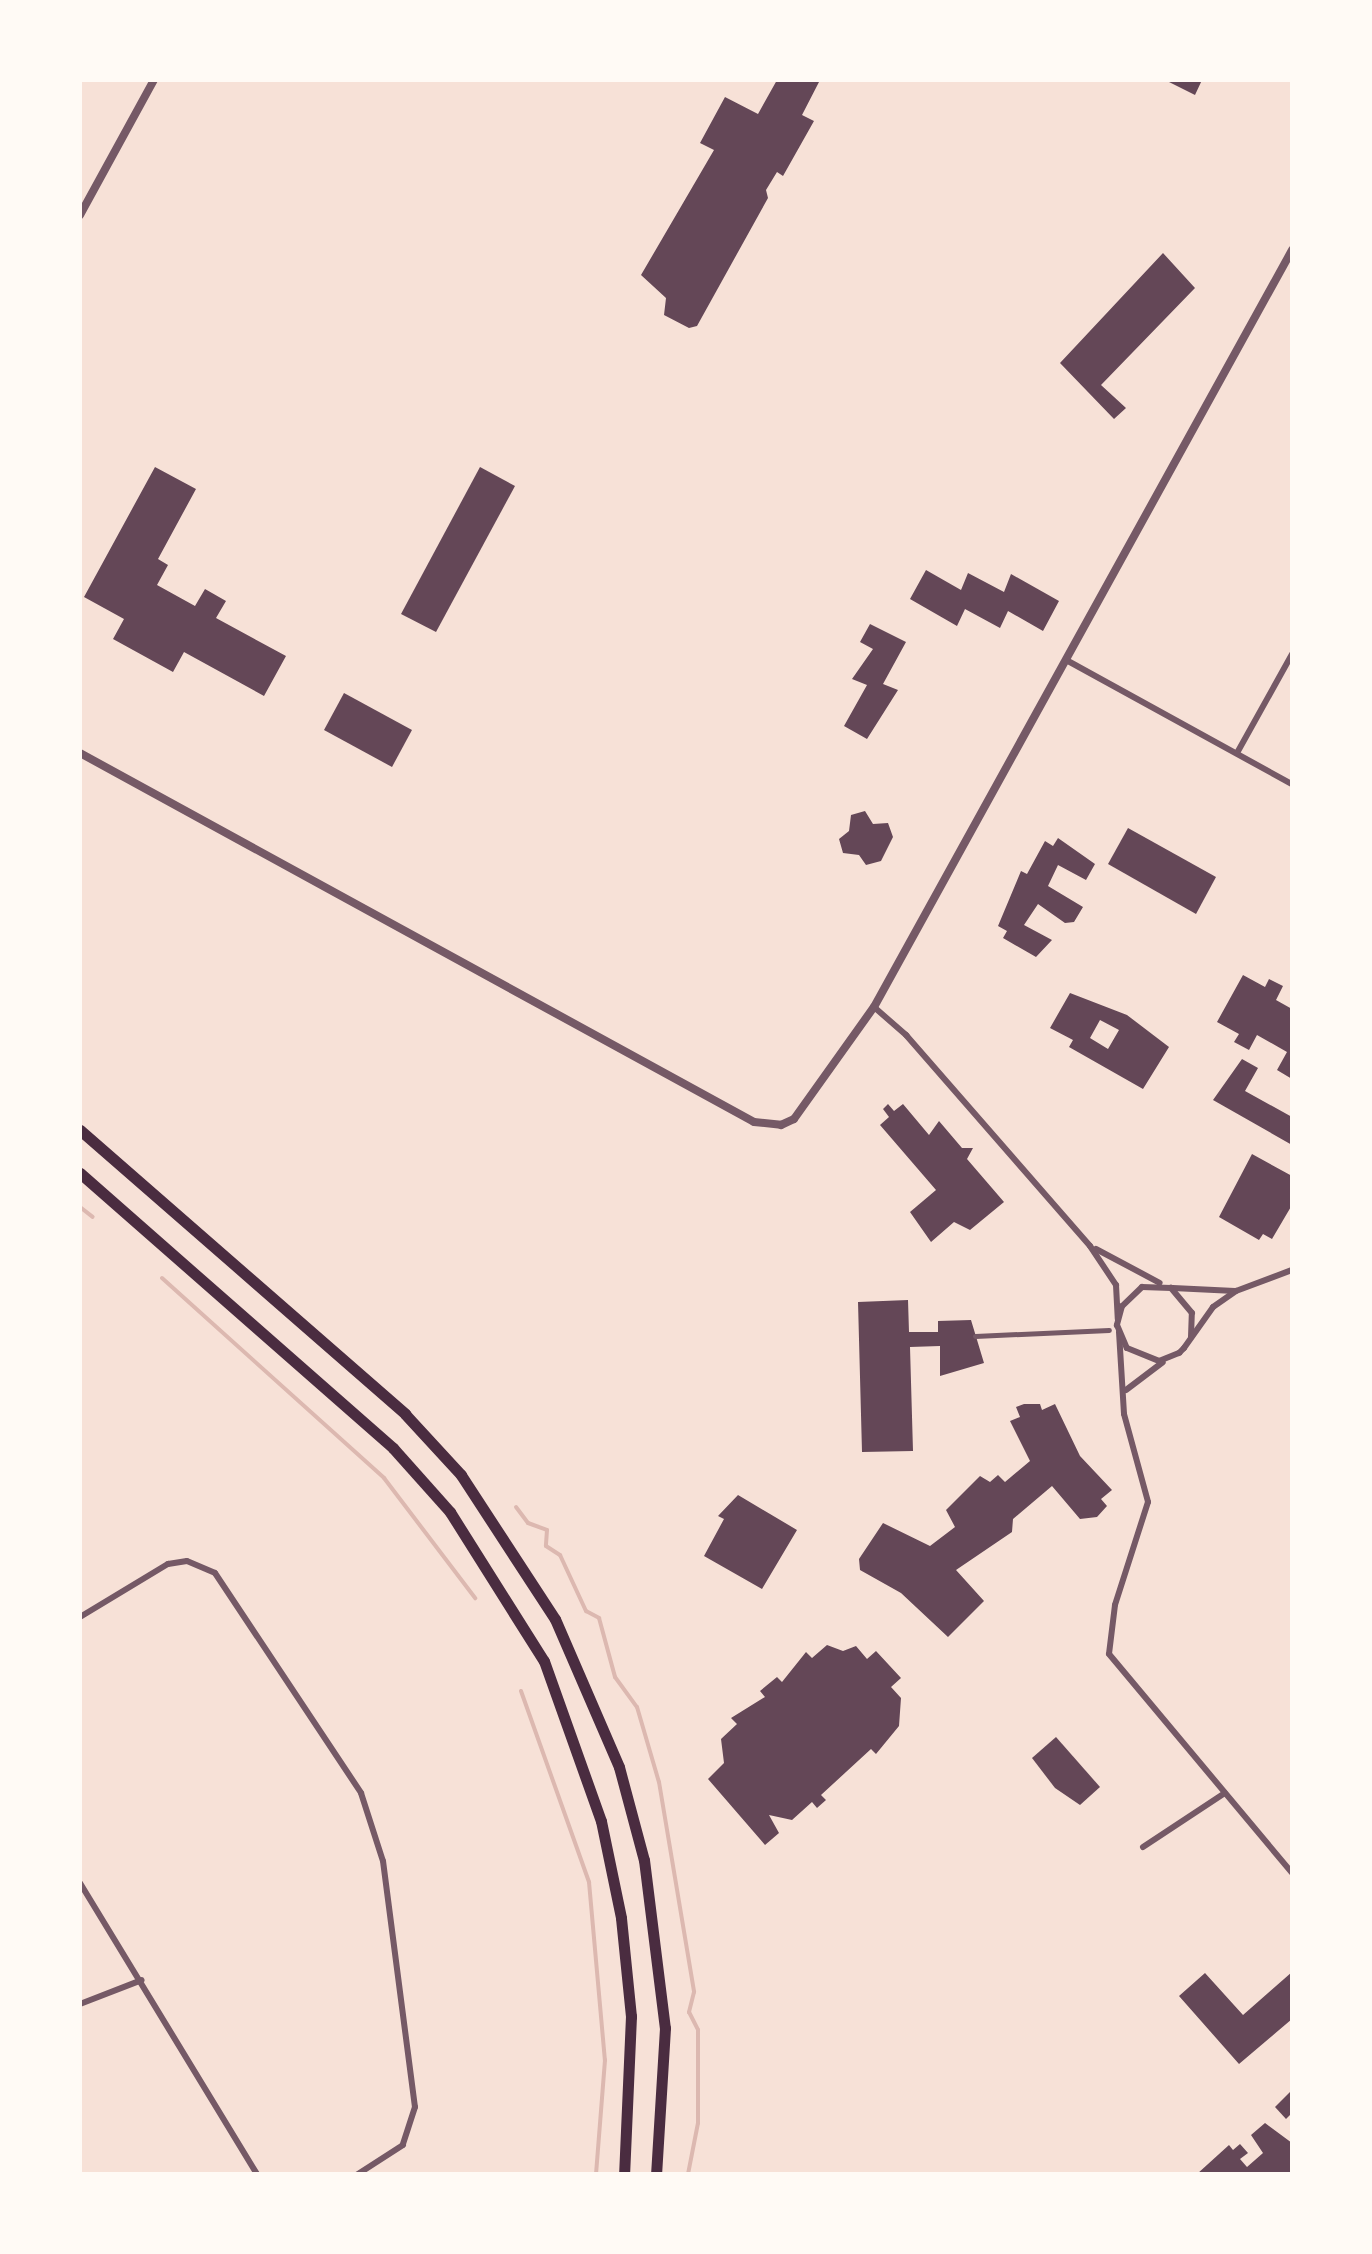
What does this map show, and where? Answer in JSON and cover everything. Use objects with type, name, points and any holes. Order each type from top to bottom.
[{"type":"highway","points":[[80,1130],[405,1414],[461,1475],[555,1619],[614,1752],[644,1860],[665,2028],[656,2174]]},
{"type":"highway","points":[[80,1173],[393,1448],[461,1528],[544,1661],[601,1821],[621,1918],[632,2016],[624,2174]]},
{"type":"street","points":[[80,215],[154,80]]},
{"type":"street","points":[[80,753],[754,1122],[794,1119],[874,1007],[1292,250]]},
{"type":"street","points":[[1237,754],[1292,654]]},
{"type":"street","points":[[1068,661],[1292,784]]},
{"type":"street","points":[[874,1007],[906,1035],[1090,1246],[1116,1285],[1124,1414],[1148,1502],[1115,1605],[1109,1654],[1292,1873]]},
{"type":"street","points":[[1090,1246],[1168,1288],[1189,1305],[1191,1337]]},
{"type":"street","points":[[1125,1391],[1191,1337],[1213,1306],[1236,1290],[1292,1270]]},
{"type":"street","points":[[1118,1319],[1136,1290],[1236,1290]]},
{"type":"street","points":[[976,1336],[1109,1330]]},
{"type":"street","points":[[1119,1332],[1142,1359],[1168,1359]]},
{"type":"street","points":[[80,1618],[168,1564],[187,1561],[216,1573],[362,1793],[383,1860],[415,2107],[403,2145],[358,2174]]},
{"type":"street","points":[[1143,1848],[1225,1793]]},
{"type":"street","points":[[80,1882],[256,2174]]},
{"type":"street","points":[[80,2004],[142,1980]]},
{"type":"building","points":[[777,80],[819,82],[802,115],[814,121],[783,176],[777,172],[766,190],[768,198],[697,326],[689,328],[664,315],[666,298],[641,275],[714,150],[700,143],[725,97],[758,114]]},
{"type":"building","points":[[1165,80],[1202,80],[1195,95]]},
{"type":"building","points":[[1163,253],[1195,288],[1101,385],[1126,408],[1114,419],[1060,363]]},
{"type":"building","points":[[155,467],[196,489],[158,559],[168,565],[157,585],[195,606],[205,589],[226,601],[216,618],[286,656],[264,696],[184,652],[173,672],[113,639],[124,619],[84,597]]},
{"type":"building","points":[[480,467],[515,486],[436,632],[401,614]]},
{"type":"building","points":[[926,570],[961,590],[968,573],[1004,592],[1011,574],[1059,601],[1043,631],[1008,611],[1000,628],[965,609],[957,626],[910,599]]},
{"type":"building","points":[[870,624],[906,642],[883,684],[898,690],[867,739],[844,726],[867,685],[852,679],[873,649],[860,642]]},
{"type":"building","points":[[344,693],[412,730],[392,767],[324,730]]},
{"type":"building","points":[[865,811],[873,824],[888,823],[893,837],[881,861],[866,865],[859,855],[843,853],[839,839],[849,831],[851,815]]},
{"type":"building","points":[[1128,828],[1216,877],[1196,914],[1108,864]]},
{"type":"building","points":[[1058,838],[1095,864],[1086,880],[1058,865],[1048,886],[1083,907],[1074,922],[1065,923],[1038,904],[1024,925],[1052,940],[1036,957],[1003,938],[1007,931],[998,926],[1021,871],[1027,874],[1045,841],[1053,846]]},
{"type":"building","points":[[1243,975],[1265,987],[1269,979],[1283,986],[1276,1000],[1292,1009],[1292,1079],[1277,1070],[1287,1052],[1257,1035],[1249,1050],[1234,1042],[1239,1034],[1217,1022]]},
{"type":"building","points":[[1070,993],[1127,1015],[1169,1047],[1143,1089],[1069,1047],[1073,1040],[1050,1028]],"holes":[[[1100,1020],[1119,1030],[1108,1049],[1090,1038]]]},
{"type":"building","points":[[1242,1059],[1258,1068],[1245,1091],[1292,1117],[1292,1145],[1213,1100]]},
{"type":"building","points":[[888,1104],[894,1111],[903,1104],[929,1135],[939,1121],[962,1148],[973,1148],[967,1159],[1004,1202],[970,1230],[954,1222],[931,1242],[910,1212],[936,1190],[880,1125],[889,1117],[883,1109]]},
{"type":"building","points":[[1252,1154],[1292,1176],[1292,1205],[1272,1239],[1263,1234],[1259,1240],[1219,1217]]},
{"type":"building","points":[[908,1300],[909,1332],[938,1332],[938,1321],[971,1320],[984,1363],[940,1376],[940,1346],[910,1347],[913,1451],[862,1452],[858,1302]]},
{"type":"building","points":[[1040,1404],[1042,1410],[1055,1404],[1080,1456],[1112,1490],[1101,1499],[1107,1506],[1097,1517],[1080,1519],[1052,1486],[1013,1519],[1012,1532],[956,1570],[984,1601],[948,1637],[901,1593],[860,1570],[859,1559],[883,1523],[930,1546],[955,1527],[946,1510],[980,1476],[990,1482],[998,1475],[1005,1482],[1030,1461],[1010,1421],[1020,1417],[1016,1407]]},
{"type":"building","points":[[738,1495],[797,1530],[762,1589],[704,1556],[724,1519],[718,1516]]},
{"type":"building","points":[[827,1645],[843,1651],[856,1646],[867,1659],[876,1651],[901,1678],[891,1687],[901,1698],[899,1726],[876,1754],[871,1749],[821,1795],[826,1800],[817,1808],[812,1802],[792,1820],[769,1815],[779,1833],[765,1845],[708,1779],[724,1763],[721,1739],[737,1724],[731,1718],[765,1697],[760,1691],[777,1677],[782,1682],[806,1652],[812,1658]]},
{"type":"building","points":[[1056,1737],[1100,1787],[1080,1805],[1055,1788],[1032,1758]]},
{"type":"building","points":[[1292,1972],[1292,2019],[1239,2064],[1179,1996],[1205,1973],[1243,2015]]},
{"type":"building","points":[[1292,2090],[1292,2113],[1286,2119],[1275,2107]]},
{"type":"building","points":[[1265,2123],[1292,2143],[1292,2174],[1197,2174],[1229,2145],[1233,2150],[1240,2144],[1248,2153],[1240,2159],[1247,2167],[1263,2153],[1251,2135]]},
{"type":"waterway","points":[[80,1207],[93,1217]]},
{"type":"waterway","points":[[162,1278],[384,1478],[475,1598]]},
{"type":"waterway","points":[[516,1507],[528,1523],[547,1530],[546,1546],[560,1555],[586,1611],[599,1618],[615,1677],[637,1707],[659,1782],[694,1992],[689,2012],[698,2030],[698,2123],[688,2174]]},
{"type":"waterway","points":[[521,1691],[589,1882],[605,2060],[596,2174]]}]
